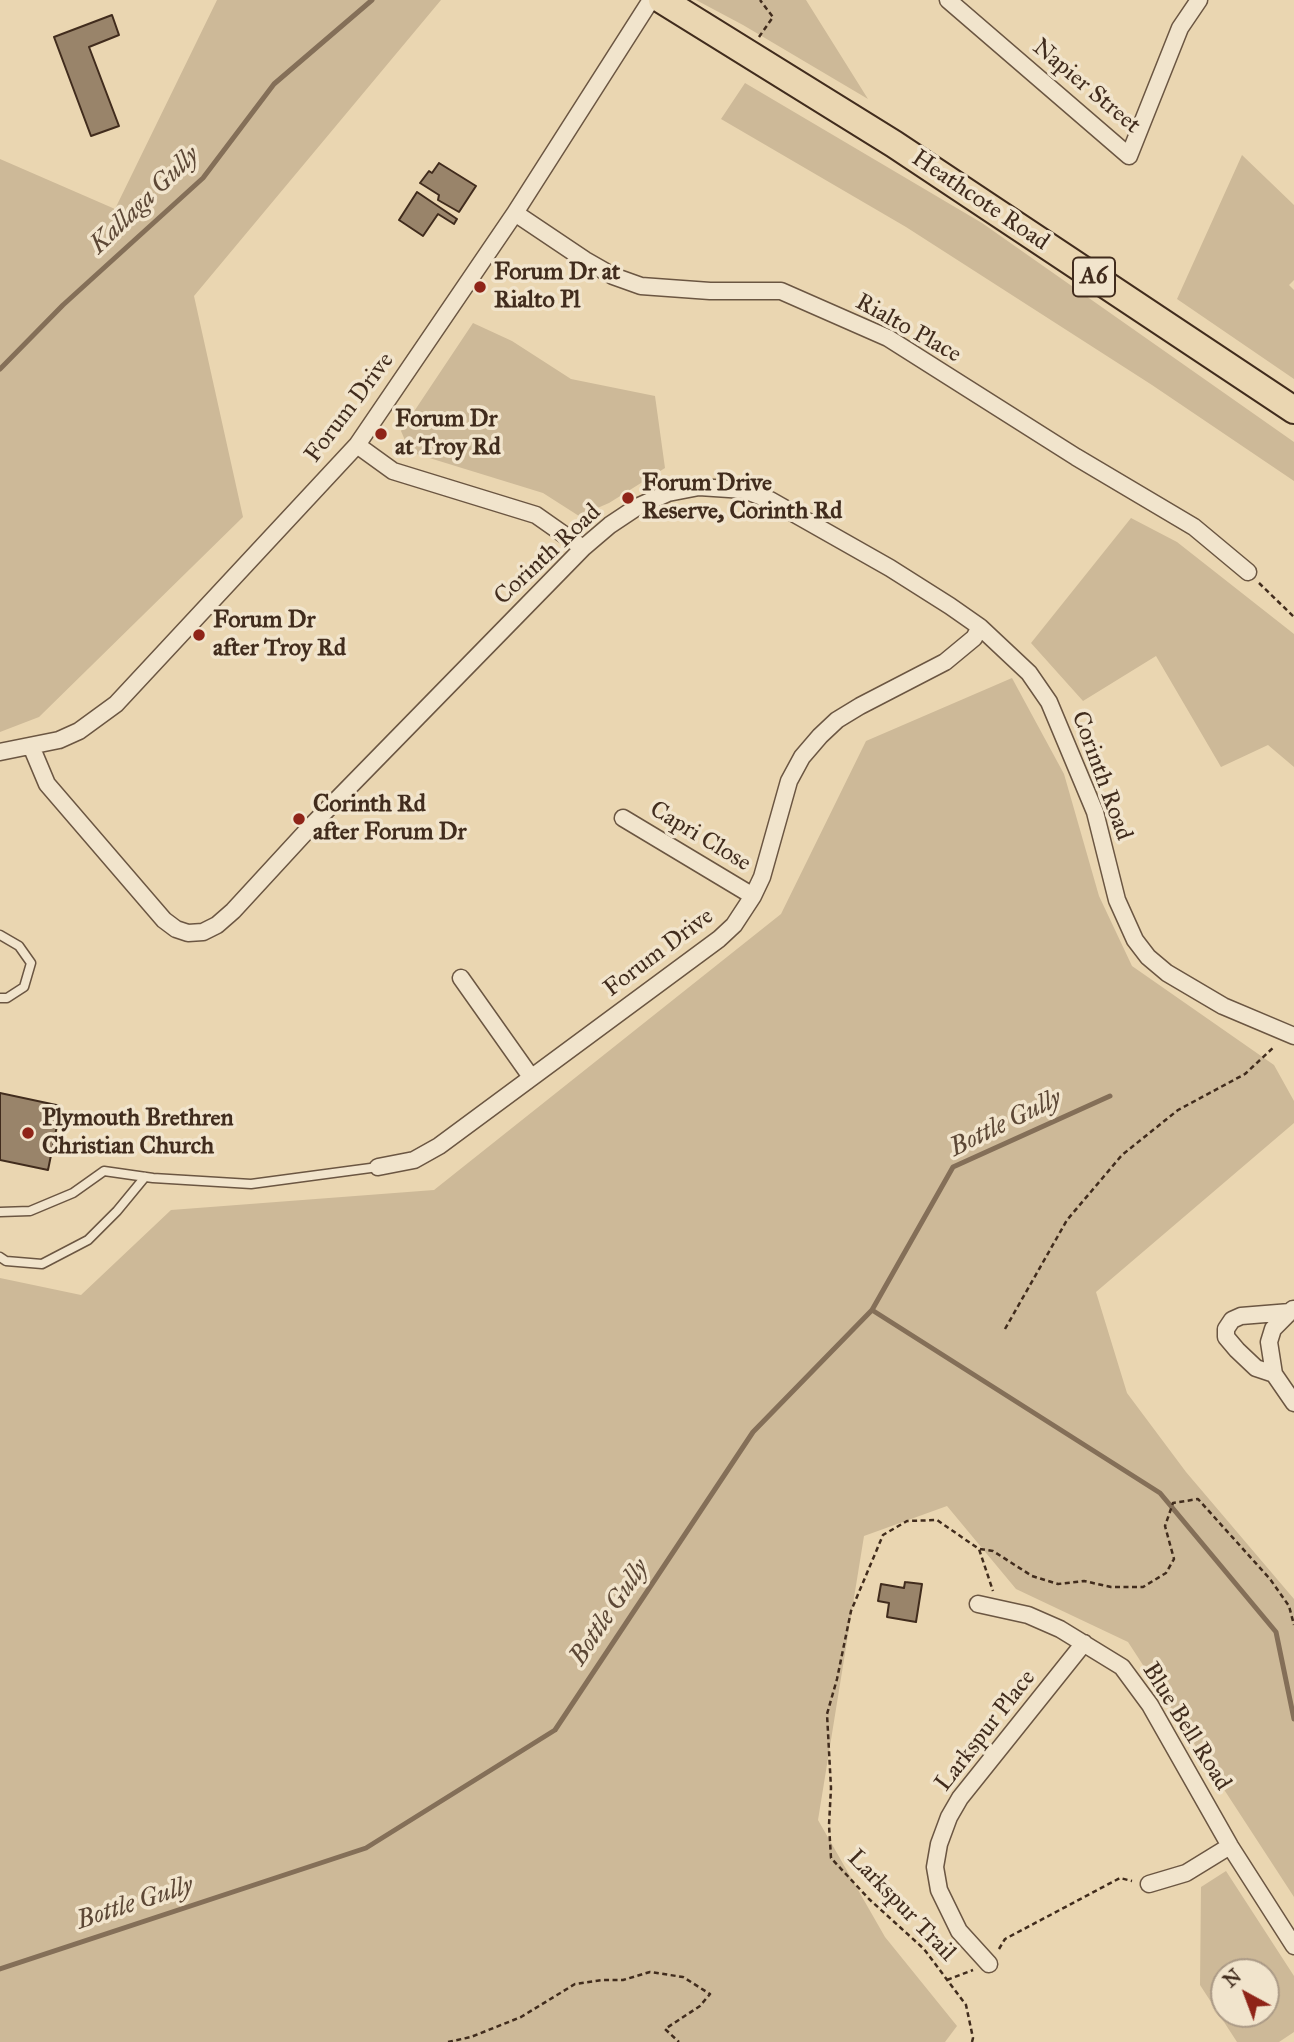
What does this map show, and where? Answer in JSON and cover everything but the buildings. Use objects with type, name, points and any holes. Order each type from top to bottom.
[{"type":"highway","name":"Heathcote Road","points":[[662,0],[894,144],[1294,410]]},
{"type":"street","name":"Forum Drive","points":[[0,752],[60,740],[79,731],[116,704],[357,445],[515,213],[651,0]]},
{"type":"street","name":"Napier Street","points":[[948,0],[1129,156],[1180,28],[1199,0]]},
{"type":"street","name":"Rialto Place","points":[[515,213],[612,276],[641,286],[710,291],[781,291],[888,338],[1076,457],[1194,527],[1248,572]]},
{"type":"street","points":[[357,445],[393,471],[536,515],[583,548]]},
{"type":"street","name":"Corinth Road","points":[[31,746],[47,785],[164,920],[187,933],[203,932],[217,925],[233,911],[314,823],[583,548],[610,525],[637,506],[667,493],[699,487],[744,490],[770,500],[890,568],[980,627],[1029,673],[1049,702],[1095,812],[1117,900],[1135,940],[1148,957],[1167,974],[1223,1006],[1291,1035]]},
{"type":"street","name":"Forum Drive","points":[[378,1167],[414,1160],[426,1154],[719,939],[744,912],[762,877],[789,780],[802,757],[837,720],[959,653],[974,638],[980,627]]},
{"type":"street","name":"Capri Close","points":[[623,818],[753,896]]},
{"type":"street","points":[[461,978],[531,1077]]},
{"type":"street","points":[[1274,1374],[1256,1368],[1226,1337],[1226,1329],[1232,1320],[1241,1316],[1292,1310]]},
{"type":"street","points":[[1292,1310],[1273,1329],[1269,1342],[1274,1374],[1294,1403]]},
{"type":"street","name":"Blue Bell Road","points":[[978,1604],[1028,1615],[1084,1643],[1122,1668],[1150,1705],[1230,1846],[1294,1946]]},
{"type":"street","name":"Larkspur Place","points":[[989,1964],[959,1931],[939,1890],[935,1867],[939,1844],[949,1817],[960,1798],[1084,1643]]},
{"type":"street","points":[[1149,1884],[1186,1873],[1230,1846]]},
{"type":"lane","points":[[0,935],[19,946],[31,963],[24,987],[7,998],[0,998]]},
{"type":"lane","points":[[0,1212],[30,1211],[73,1193],[104,1171],[145,1177],[251,1184],[378,1167]]},
{"type":"lane","points":[[0,1257],[6,1261],[42,1264],[88,1240],[145,1177]]},
{"type":"path","points":[[748,52],[773,17],[760,0]]},
{"type":"path","points":[[1248,572],[1294,617]]},
{"type":"path","points":[[1005,1329],[1068,1220],[1122,1156],[1178,1110],[1245,1074],[1291,1035]]},
{"type":"path","name":"Larkspur Trail","points":[[972,2042],[967,2006],[924,1949],[869,1899],[831,1858],[827,1714],[837,1679],[850,1611],[883,1535],[907,1521],[937,1520],[979,1549],[993,1551],[1032,1576],[1058,1584],[1084,1581],[1111,1587],[1143,1587],[1166,1573],[1174,1559],[1165,1526],[1172,1503],[1198,1499],[1270,1578],[1289,1606],[1294,1625]]},
{"type":"path","points":[[979,1549],[1000,1609]]},
{"type":"path","points":[[1006,1939],[1120,1878],[1149,1884]]},
{"type":"path","name":"Larkspur Trail","points":[[947,1980],[989,1964]]},
{"type":"path","points":[[448,2042],[521,2017],[575,1984],[623,1980],[650,1972],[683,1977],[710,1994],[700,2006],[665,2029],[679,2042]]},
{"type":"shaded area","points":[[217,0],[441,0],[194,296],[243,517],[39,717],[0,732],[0,159],[115,209]]},
{"type":"shaded area","points":[[696,0],[806,0],[868,99],[743,25]]},
{"type":"shaded area","points":[[745,83],[982,223],[1294,442],[1294,481],[1152,385],[906,227],[721,119]]},
{"type":"shaded area","points":[[1242,155],[1294,205],[1294,280],[1289,285],[1294,290],[1294,379],[1177,299]]},
{"type":"shaded area","points":[[473,323],[512,341],[571,379],[655,396],[665,468],[609,503],[579,516],[543,493],[410,452],[401,431]]},
{"type":"shaded area","points":[[1131,518],[1177,542],[1294,634],[1294,767],[1268,745],[1221,767],[1156,656],[1083,701],[1031,643]]},
{"type":"shaded area","points":[[1012,678],[1064,774],[1099,896],[1132,966],[1274,1065],[1294,1101],[1294,1123],[1096,1292],[1127,1393],[1186,1472],[1294,1599],[1294,1897],[1128,1642],[1016,1589],[947,1506],[864,1536],[818,1820],[885,1937],[957,2026],[945,2042],[0,2042],[0,1278],[81,1295],[171,1210],[434,1190],[781,914],[866,741]]},
{"type":"shaded area","points":[[1226,1871],[1294,1976],[1294,2032],[1279,2042],[1237,2042],[1228,2028],[1280,2028],[1280,1958],[1210,1958],[1210,2000],[1200,1985],[1201,1887]]},
{"type":"waterway","name":"Kallaga Gully","points":[[0,369],[63,305],[203,178],[274,84],[372,0]]},
{"type":"waterway","name":"Bottle Gully","points":[[0,1969],[366,1848],[555,1730],[753,1432],[872,1310],[953,1167],[1110,1096]]},
{"type":"waterway","points":[[872,1310],[1160,1493],[1276,1632],[1294,1719]]},
{"type":"place","name":"Forum Dr at Rialto Pl","points":[[480,287]]},
{"type":"place","name":"Forum Dr at Troy Rd","points":[[381,434]]},
{"type":"place","name":"Forum Drive Reserve, Corinth Rd","points":[[628,498]]},
{"type":"place","name":"Forum Dr after Troy Rd","points":[[199,635]]},
{"type":"place","name":"Corinth Rd after Forum Dr","points":[[299,819]]},
{"type":"place","name":"Plymouth Brethren Christian Church","points":[[28,1133]]}]
